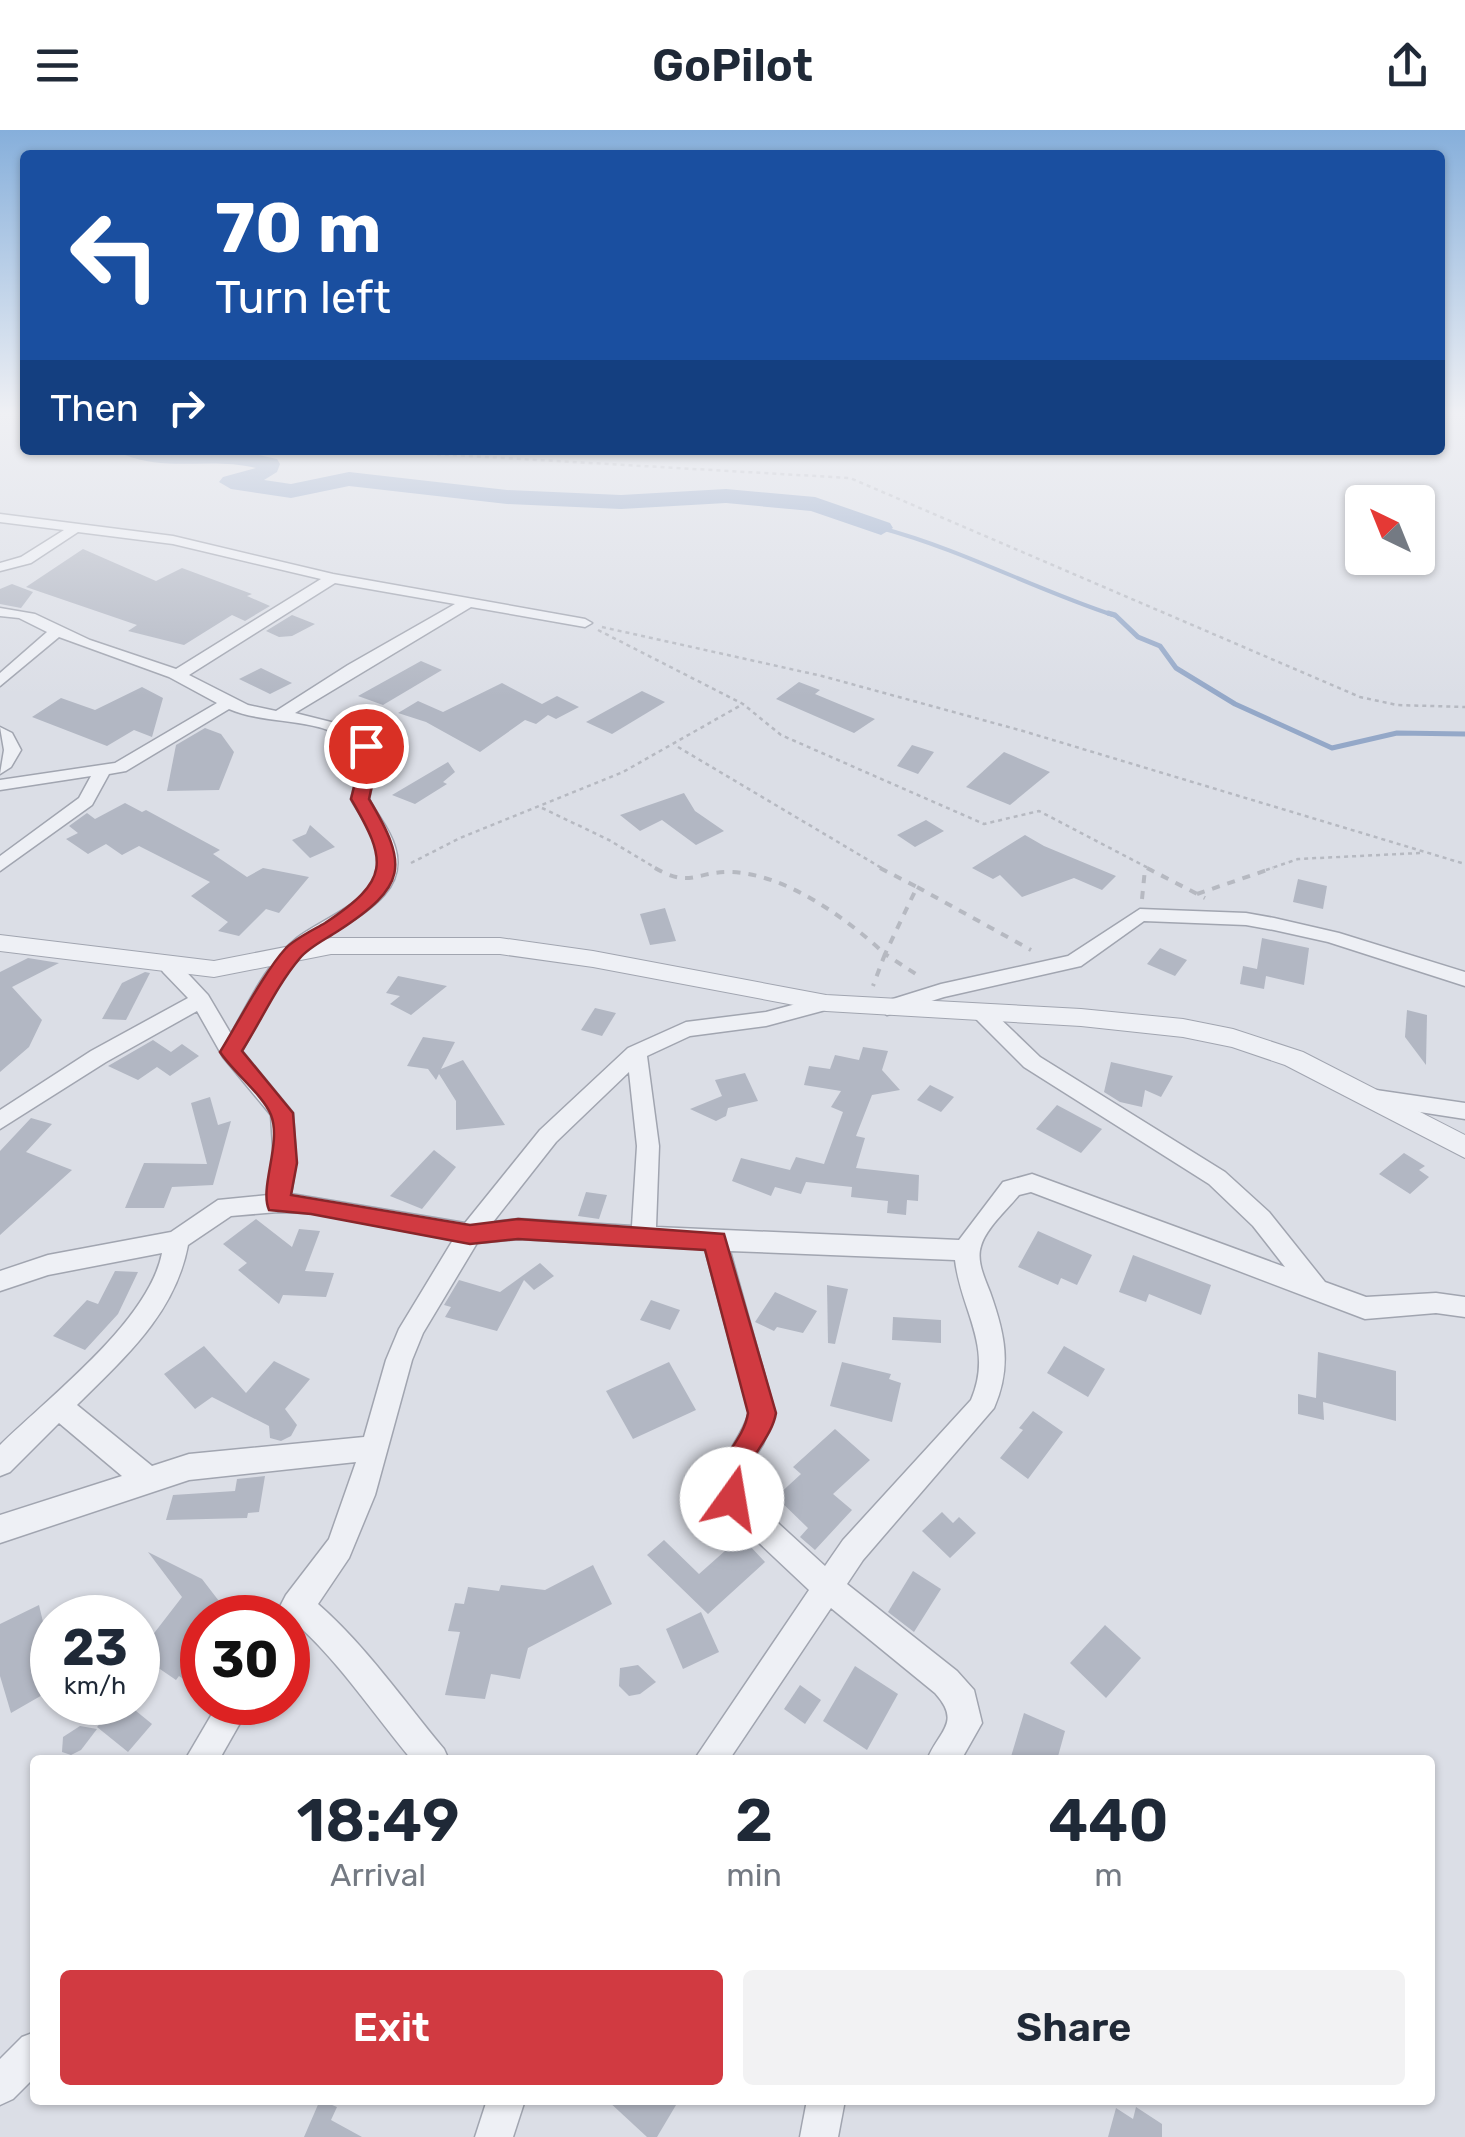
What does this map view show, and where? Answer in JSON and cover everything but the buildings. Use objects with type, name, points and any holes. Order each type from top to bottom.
[{"type":"street","points":[[0,518],[24,518],[73,530],[173,540],[333,578],[585,624]]},
{"type":"street","points":[[0,568],[26,560],[73,530]]},
{"type":"street","points":[[178,676],[333,578]]},
{"type":"street","points":[[282,714],[469,602]]},
{"type":"street","points":[[0,612],[32,616],[57,631],[178,676],[246,710],[335,726],[366,746],[370,754],[360,799],[389,856],[385,880],[346,918],[294,952],[246,968],[170,967],[71,949],[0,943]]},
{"type":"street","points":[[0,681],[57,631]]},
{"type":"street","points":[[0,785],[102,771],[130,762],[229,702]]},
{"type":"street","points":[[0,732],[12,740],[14,748],[0,769]]},
{"type":"street","points":[[0,865],[86,800],[102,771]]},
{"type":"street","points":[[876,1007],[1074,961],[1140,915],[1246,919],[1332,938],[1465,980]]},
{"type":"street","points":[[294,952],[452,944],[522,947],[826,1002],[1168,1026],[1235,1039],[1293,1058],[1376,1098],[1465,1148]]},
{"type":"street","points":[[231,1052],[294,952]]},
{"type":"street","points":[[170,967],[201,1000],[231,1052],[282,1113],[285,1163],[278,1204]]},
{"type":"street","points":[[0,1122],[37,1094],[134,1035],[201,1000]]},
{"type":"street","points":[[305,1595],[339,1548],[362,1496],[399,1360],[412,1329],[470,1234],[548,1136],[636,1053],[686,1030],[766,1019],[826,1002]]},
{"type":"street","points":[[982,1013],[1032,1062],[1217,1178],[1261,1219],[1319,1294]]},
{"type":"street","points":[[636,1053],[646,1098],[651,1168],[642,1238]]},
{"type":"street","points":[[1376,1098],[1465,1111]]},
{"type":"street","points":[[713,1755],[826,1586],[880,1516],[982,1408],[994,1384],[997,1358],[968,1266],[967,1250],[1011,1188],[1032,1184],[1365,1308],[1436,1303],[1465,1307]]},
{"type":"street","points":[[0,1281],[48,1265],[177,1240],[226,1207],[278,1204],[311,1204],[470,1234],[518,1229],[642,1238],[967,1250]]},
{"type":"street","points":[[0,1463],[144,1321],[171,1272],[177,1240]]},
{"type":"street","points":[[715,1241],[762,1413],[760,1426],[730,1472],[726,1487],[732,1499],[826,1586],[963,1700],[966,1723],[946,1755]]},
{"type":"street","points":[[59,1406],[146,1479]]},
{"type":"street","points":[[0,1529],[189,1466],[375,1448]]},
{"type":"street","points":[[310,1624],[344,1646],[361,1674],[429,1755]]},
{"type":"street","points":[[205,1755],[223,1725]]},
{"type":"street","points":[[0,2086],[30,2055]]},
{"type":"street","points":[[494,2137],[504,2105]]},
{"type":"street","points":[[819,2137],[825,2105]]},
{"type":"path","points":[[921,509],[1360,698],[1397,705],[1465,708]]},
{"type":"path","points":[[585,624],[743,704],[781,735],[992,825],[1027,809],[1040,811],[1246,919]]},
{"type":"path","points":[[585,624],[822,676],[1023,731],[1465,864]]},
{"type":"path","points":[[385,880],[452,839],[542,808],[678,747],[743,704]]},
{"type":"path","points":[[678,747],[852,854],[1022,946],[1074,961]]},
{"type":"path","points":[[542,808],[617,844],[678,880],[731,872],[784,889],[861,929],[885,954],[941,990]]},
{"type":"path","points":[[1198,894],[1298,859],[1424,853]]},
{"type":"path","points":[[1140,915],[1146,869]]},
{"type":"path","points":[[876,1007],[885,954],[917,887]]},
{"type":"waterway","points":[[828,509],[881,528]]},
{"type":"waterway","points":[[881,528],[941,547],[1116,616]]},
{"type":"waterway","points":[[1108,613],[1138,637],[1160,646],[1176,668],[1235,704],[1332,748],[1397,733],[1465,734]]},
{"type":"route","points":[[366,746],[370,754],[360,799],[389,856],[385,880],[346,918],[294,952],[231,1052],[282,1113],[286,1152],[278,1204],[311,1204],[470,1234],[518,1229],[715,1241],[762,1413],[760,1426],[730,1472],[726,1487],[732,1499]]}]
